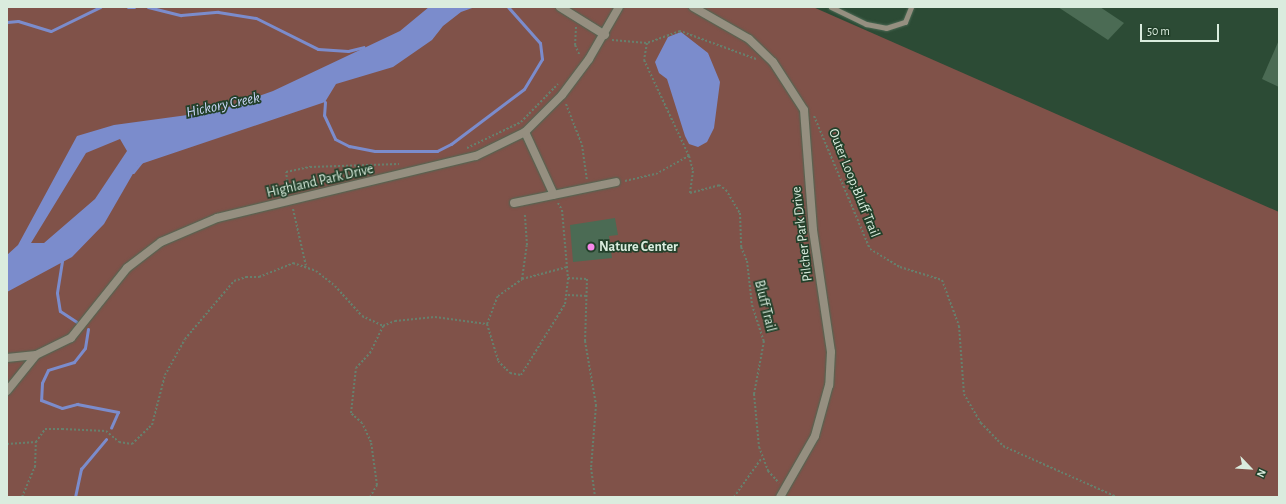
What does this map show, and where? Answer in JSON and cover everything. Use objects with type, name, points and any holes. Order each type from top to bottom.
[{"type":"street","points":[[560,7],[605,34]]},
{"type":"street","name":"Highland Park Drive","points":[[7,358],[36,354],[71,338],[127,268],[161,242],[217,218],[291,202],[476,156],[525,132],[562,95],[605,34],[619,7]]},
{"type":"street","name":"Pilcher Park Drive","points":[[693,7],[749,39],[773,62],[804,110],[813,230],[831,352],[829,385],[815,436],[786,490],[780,497]]},
{"type":"street","points":[[525,132],[554,195]]},
{"type":"street","points":[[514,203],[616,182]]},
{"type":"street","points":[[7,391],[36,354]]},
{"type":"lane","points":[[831,7],[866,24],[886,28],[905,22],[911,7]]},
{"type":"path","points":[[579,18],[575,45],[584,65]]},
{"type":"path","points":[[605,44],[610,40],[647,43],[680,31],[741,56],[773,62]]},
{"type":"path","points":[[616,182],[656,174],[689,156],[644,60],[647,43]]},
{"type":"path","points":[[460,151],[521,122],[559,83]]},
{"type":"path","points":[[562,95],[582,145],[589,188]]},
{"type":"path","name":"Outer Loop;Bluff Trail","points":[[810,109],[819,122],[870,249],[900,267],[942,280],[959,326],[964,394],[981,423],[1003,446],[1117,497]]},
{"type":"path","name":"Bluff Trail","points":[[689,156],[693,170],[690,193],[719,185],[726,190],[740,213],[742,247],[747,261],[752,305],[764,341],[754,394],[762,459]]},
{"type":"path","points":[[306,266],[291,202],[286,172],[310,167],[406,164]]},
{"type":"path","points":[[554,195],[562,210],[568,278],[568,295],[521,375],[510,373],[498,361],[487,324],[498,296],[522,279],[567,267]]},
{"type":"path","points":[[522,279],[526,213]]},
{"type":"path","points":[[22,497],[35,467],[36,442],[45,430],[62,429],[106,431],[119,442],[132,444],[152,425],[165,375],[185,339],[234,281],[259,276],[293,263],[306,266],[335,286],[362,316],[383,326]]},
{"type":"path","points":[[568,278],[587,280],[585,341],[596,405],[591,468],[595,497]]},
{"type":"path","points":[[568,295],[587,296]]},
{"type":"path","points":[[370,497],[378,485],[371,442],[362,423],[351,413],[356,368],[370,354],[383,326],[395,321],[435,318],[487,324]]},
{"type":"path","points":[[7,444],[36,442]]},
{"type":"path","points":[[734,497],[762,459],[786,490]]},
{"type":"shaded area","points":[[7,7],[813,7],[1279,212],[1279,497],[7,497]]},
{"type":"water","points":[[429,7],[475,7],[461,12],[443,26],[432,40],[393,67],[336,84],[325,102],[138,165],[104,224],[72,257],[7,292],[7,255],[18,245],[77,136],[114,125],[217,111],[273,91],[400,31]],"holes":[[[120,139],[127,151],[95,199],[44,243],[31,243],[86,153]]]},
{"type":"water","points":[[681,32],[708,53],[720,82],[714,128],[707,142],[698,147],[689,144],[685,136],[667,79],[659,73],[655,62],[668,37]]},
{"type":"building","points":[[1058,7],[1100,7],[1124,23],[1108,40]]},
{"type":"building","points":[[1279,40],[1279,87],[1262,79]]},
{"type":"building","name":"Nature Center","points":[[615,218],[618,235],[609,236],[612,258],[573,262],[570,225]]},
{"type":"waterway","points":[[7,22],[18,21],[51,31],[100,7]]},
{"type":"waterway","points":[[128,7],[134,7]]},
{"type":"waterway","points":[[148,7],[181,15],[218,12],[256,18],[318,49],[348,51],[364,47]]},
{"type":"waterway","points":[[325,102],[324,115],[335,139],[349,146],[375,151],[437,151],[451,144],[524,89],[542,59],[540,43],[508,7]]},
{"type":"waterway","name":"Hickory Creek","points":[[133,172],[141,162]]},
{"type":"waterway","points":[[62,261],[57,293],[60,311],[77,322]]},
{"type":"waterway","points":[[88,329],[85,348],[74,362],[48,370],[42,383],[41,400],[62,408],[77,404],[118,412],[111,428]]},
{"type":"waterway","points":[[75,497],[81,469],[106,439]]},
{"type":"place","name":"Nature Center","points":[[591,247]]}]
